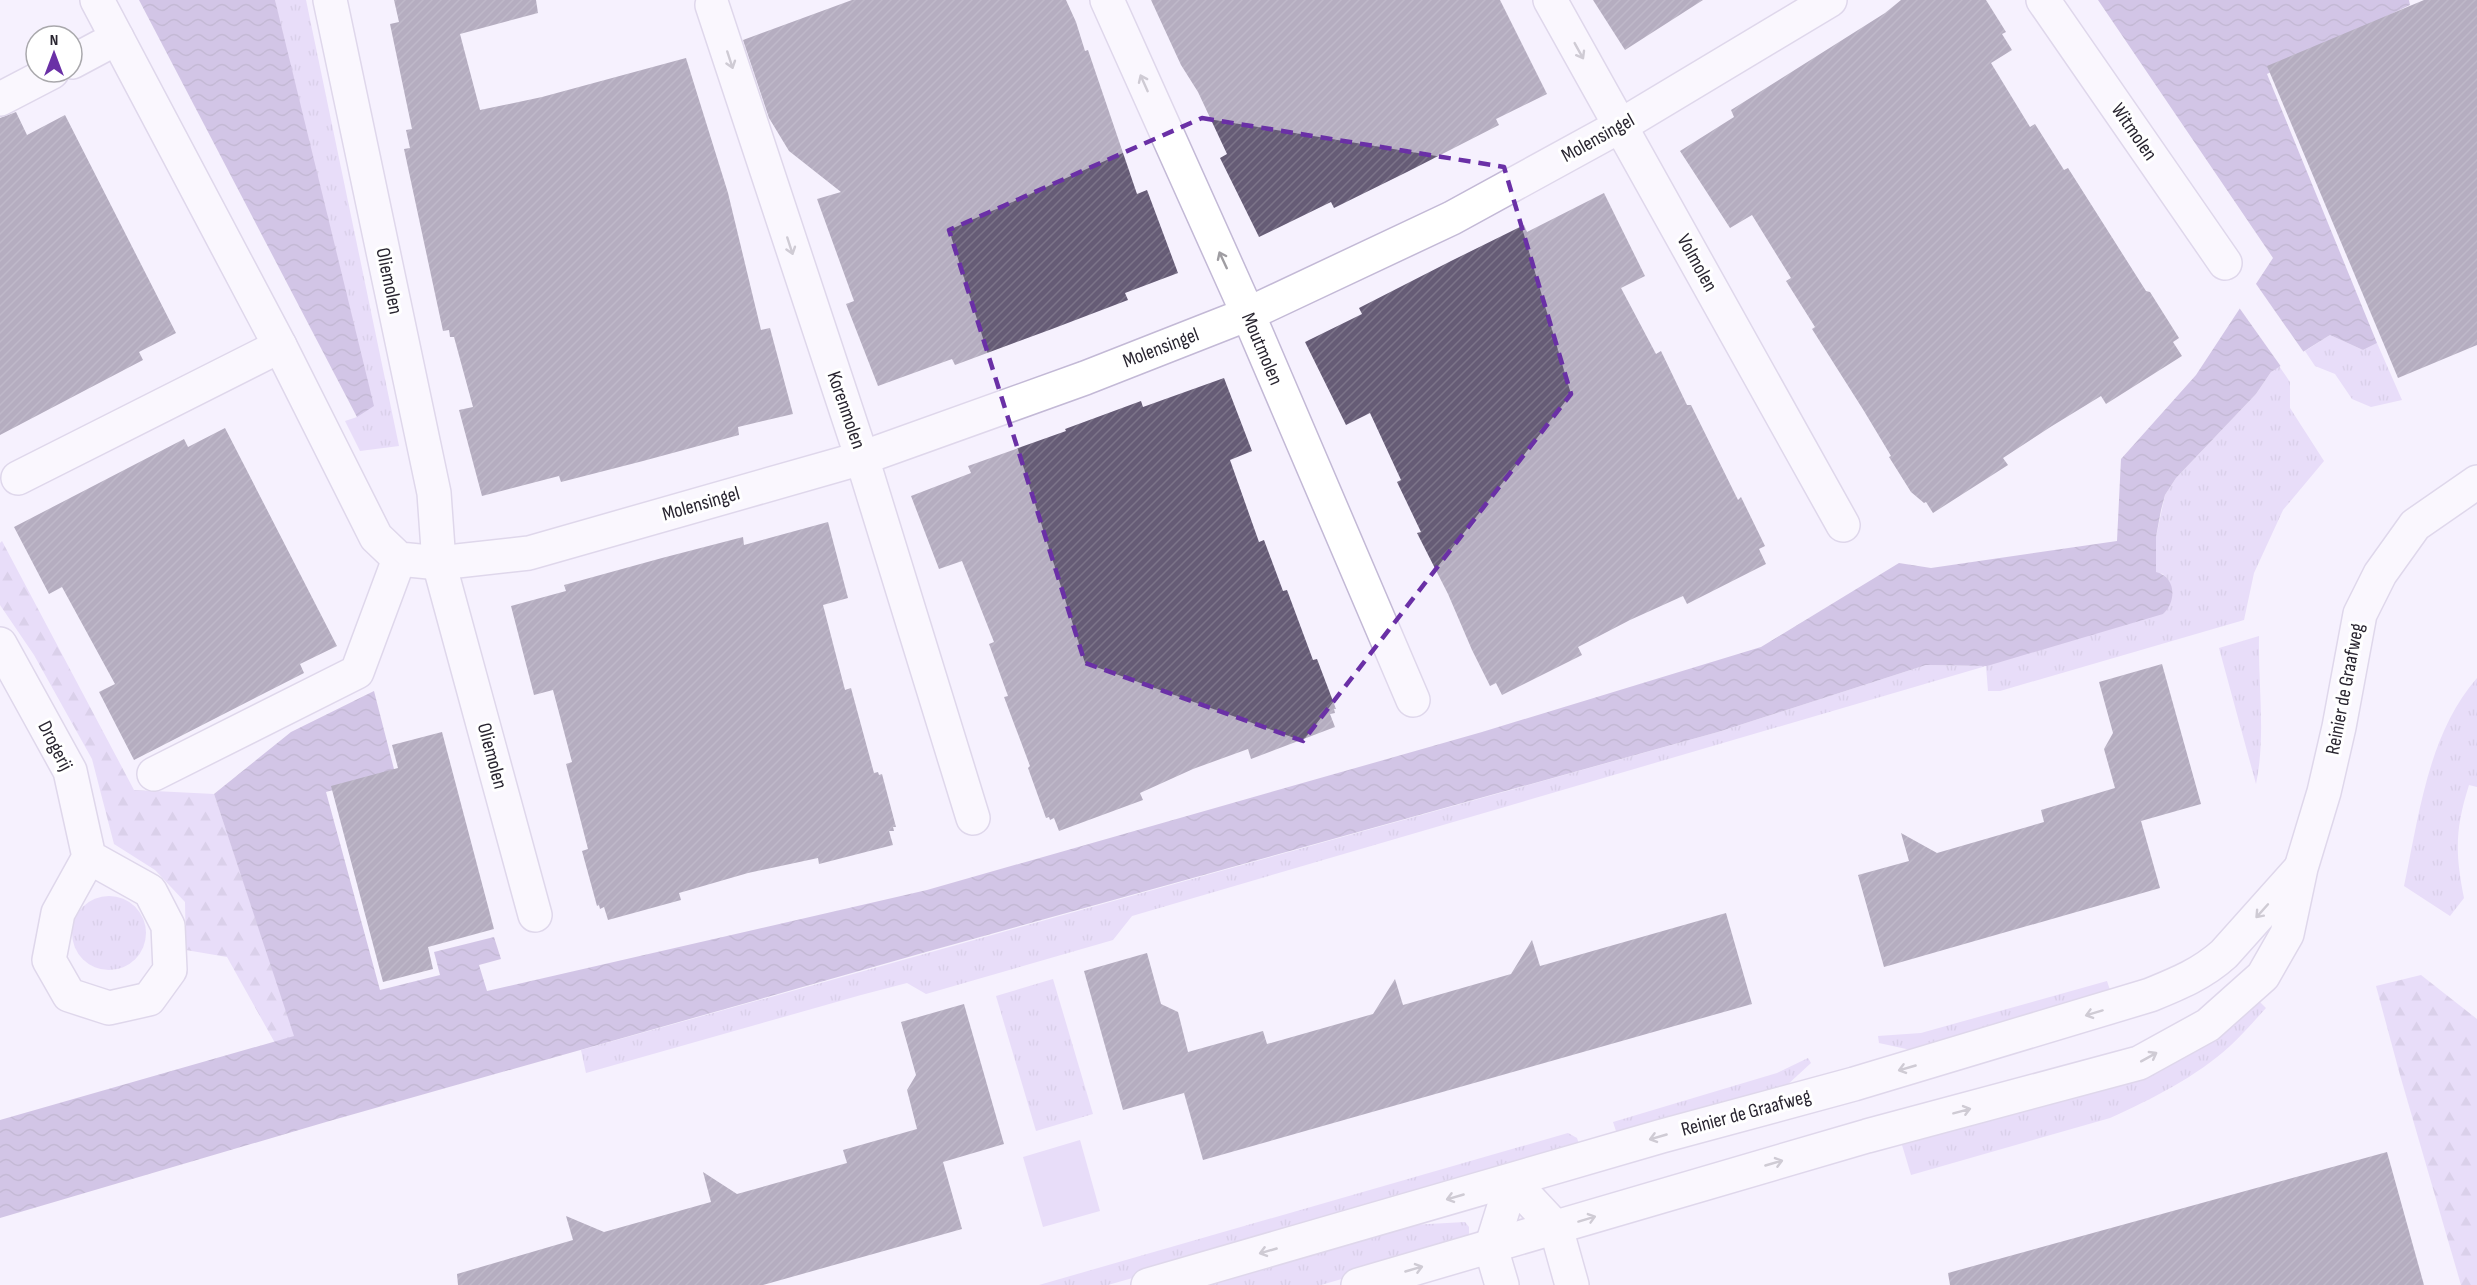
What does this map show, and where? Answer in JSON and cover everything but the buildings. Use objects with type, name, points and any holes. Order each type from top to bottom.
[{"type":"street","points":[[97,0],[280,346],[376,537],[399,560],[439,563]]},
{"type":"street","name":"Oliemolen","points":[[330,0],[434,493],[439,563],[535,915]]},
{"type":"street","name":"Moutmolen","points":[[1107,0],[1248,314],[1413,700]]},
{"type":"street","name":"Volmolen","points":[[1550,0],[1843,525]]},
{"type":"street","name":"Molensingel","points":[[439,563],[529,553],[862,458],[1085,378],[1248,314],[1452,218],[1620,126],[1830,0]]},
{"type":"street","name":"Witmolen","points":[[2043,0],[2225,263]]},
{"type":"street","name":"Korenmolen","points":[[712,5],[862,458],[973,818]]},
{"type":"street","points":[[84,56],[117,38]]},
{"type":"street","points":[[0,99],[29,84]]},
{"type":"street","points":[[18,478],[280,346]]},
{"type":"street","name":"Reinier de Graafweg","points":[[1358,1285],[1491,1248],[1867,1136],[2139,1063],[2208,1025],[2263,976],[2287,934],[2301,868],[2324,792],[2339,728],[2360,614],[2380,574],[2415,525],[2477,482]]},
{"type":"street","points":[[154,774],[357,672],[399,560]]},
{"type":"street","name":"Drogerij","points":[[0,644],[70,771],[89,857]]},
{"type":"street","points":[[89,857],[150,891],[168,926],[170,970],[148,999],[109,1008],[69,995],[49,960],[58,914],[89,857]]},
{"type":"street","name":"Reinier de Graafweg","points":[[1148,1285],[1662,1136],[1854,1084],[2150,995],[2210,967],[2301,868]]},
{"type":"street","points":[[1502,1285],[1491,1248],[1512,1181],[1556,1228],[1572,1285]]},
{"type":"highlighted area","points":[[1202,118],[1504,167],[1571,394],[1303,741],[1085,663],[949,230]]},
{"type":"green space","points":[[275,0],[306,0],[399,446],[360,451],[345,421],[357,417]]},
{"type":"green space","points":[[2330,335],[2363,350],[2377,343],[2402,400],[2371,407],[2352,399],[2335,374],[2315,366],[2305,351]]},
{"type":"green space","points":[[2279,366],[2290,382],[2290,408],[2324,461],[2283,510],[2254,573],[2244,620],[2000,691],[1988,691],[1986,666],[1132,916],[1113,940],[926,994],[907,983],[586,1073],[581,1050],[1718,732],[1926,665],[1987,666],[2164,574],[2156,573],[2156,537],[2165,495],[2176,478],[2256,394],[2271,372]]},
{"type":"green space","points":[[2,541],[134,790],[214,794],[295,1036],[275,1043],[227,957],[186,950],[185,902],[155,870],[114,844],[92,759],[34,655],[0,605],[0,543]]},
{"type":"green space","points":[[2259,636],[2261,748],[2256,784],[2219,648]]},
{"type":"green space","points":[[2477,678],[2477,787],[2469,785],[2459,828],[2459,868],[2464,898],[2450,916],[2404,886],[2421,804],[2436,750],[2460,700]]},
{"type":"green space","points":[[109,896],[123,899],[135,907],[143,919],[146,933],[143,947],[135,959],[123,967],[109,970],[95,967],[83,959],[75,947],[72,933],[75,919],[83,907],[95,899]]},
{"type":"green space","points":[[2421,975],[2477,1019],[2477,1285],[2461,1285],[2376,986]]},
{"type":"green space","points":[[1053,979],[1093,1114],[1036,1131],[996,996]]},
{"type":"green space","points":[[2107,981],[2113,999],[1911,1050],[1879,1043],[1878,1036],[1921,1033]]},
{"type":"green space","points":[[2260,1002],[2266,1008],[2230,1046],[2203,1068],[2142,1103],[2110,1118],[1911,1175],[1902,1145],[2140,1076],[2204,1045],[2232,1026]]},
{"type":"green space","points":[[1808,1058],[1811,1063],[1786,1086],[1619,1140],[1613,1122],[1777,1073]]},
{"type":"green space","points":[[1568,1133],[1577,1138],[1581,1150],[1108,1285],[1039,1285]]},
{"type":"green space","points":[[1080,1140],[1100,1211],[1043,1227],[1023,1157]]},
{"type":"green space","points":[[1465,1222],[1469,1227],[1469,1242],[1321,1285],[1192,1285],[1411,1225]]},
{"type":"water","points":[[139,0],[275,0],[374,406],[357,417]]},
{"type":"water","points":[[2098,0],[2409,0],[2410,5],[2267,74],[2377,343],[2363,350],[2330,335],[2271,372],[2256,394],[2176,478],[2165,495],[2156,537],[2156,572],[2168,579],[2172,590],[2171,603],[2163,614],[1987,666],[1926,665],[1718,732],[926,952],[326,1122],[0,1218],[0,1120],[294,1036],[214,794],[291,732],[374,691],[395,773],[326,792],[380,990],[440,975],[434,952],[494,937],[501,959],[479,965],[487,991],[927,890],[1482,732],[1761,647],[1899,563],[1931,568],[2117,541],[2121,459],[2196,375],[2273,258]]},
{"type":"pier","points":[[2254,281],[2305,354],[2282,368],[2238,306]]}]
